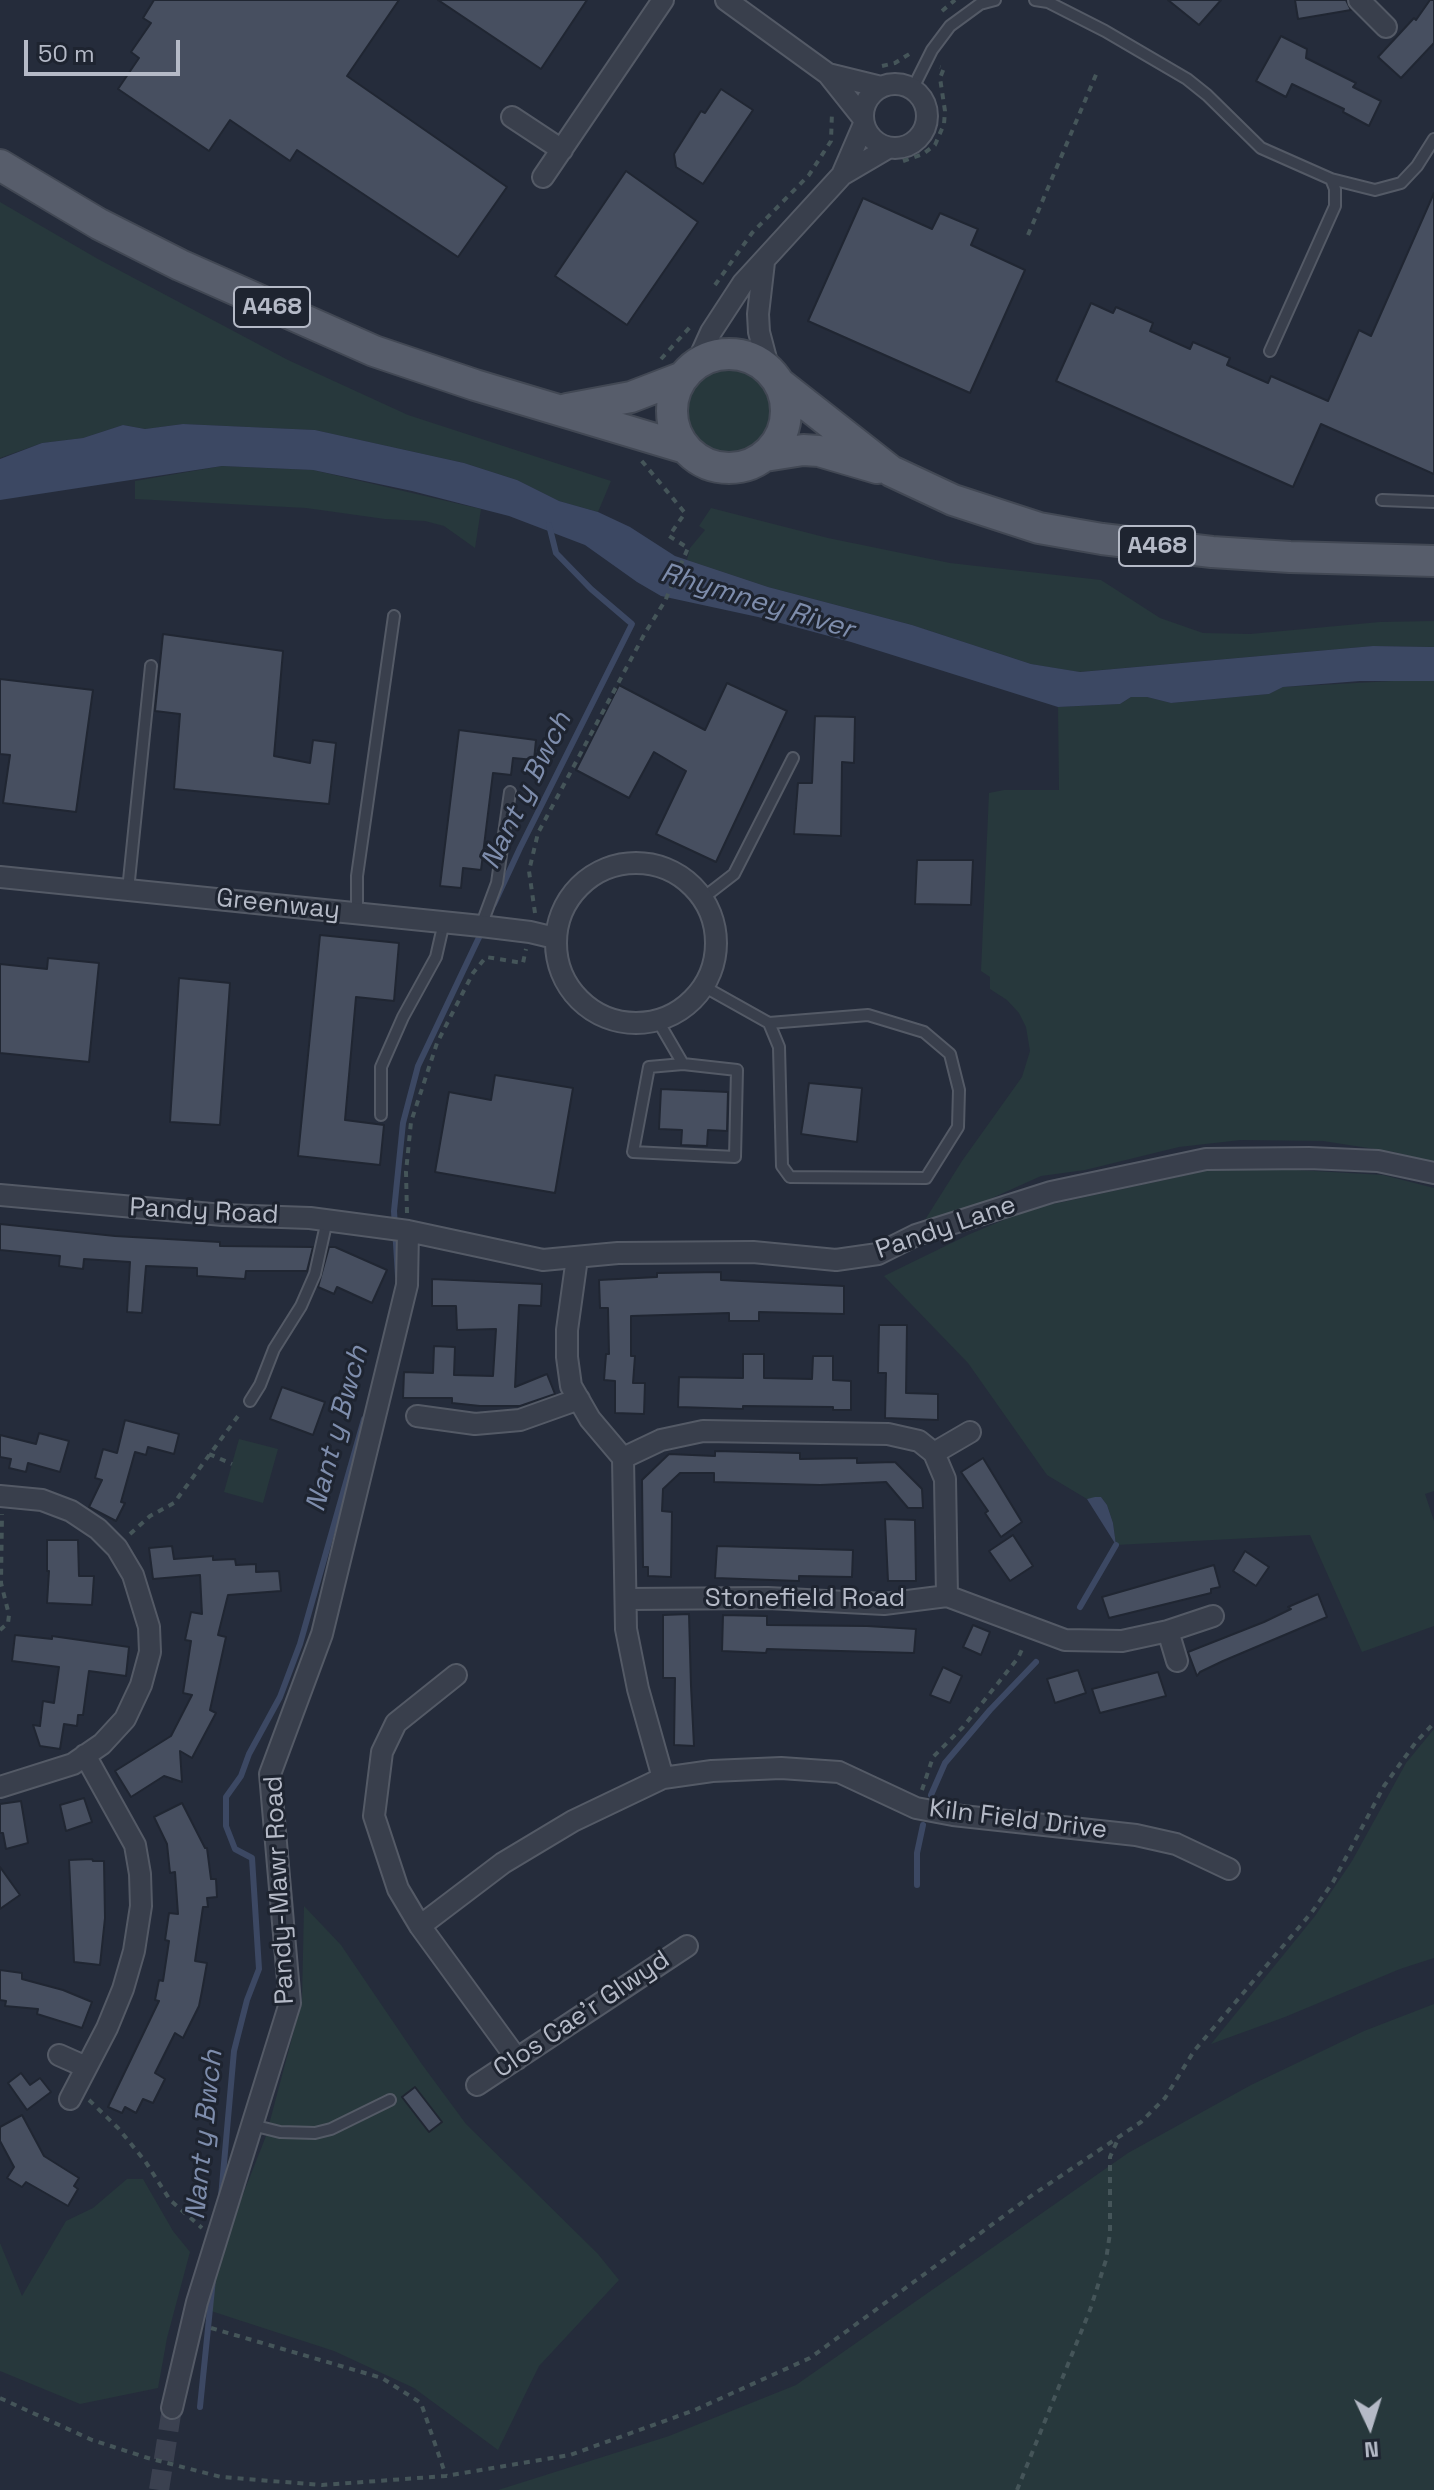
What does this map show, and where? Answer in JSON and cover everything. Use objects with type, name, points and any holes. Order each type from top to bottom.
[{"type":"main road","name":"A468","points":[[0,165],[99,224],[277,310],[423,369],[685,448]]},
{"type":"main road","points":[[734,354],[753,359],[774,377],[785,398],[785,422],[776,445],[750,465],[732,469],[715,467],[699,460],[685,448],[676,432],[672,413],[679,368],[715,356],[734,354]]},
{"type":"main road","name":"A468","points":[[561,410],[631,397],[679,368]]},
{"type":"main road","name":"A468","points":[[774,377],[891,471]]},
{"type":"main road","name":"A468","points":[[765,456],[803,450],[819,451],[891,471],[941,495],[997,516],[1039,528],[1102,539],[1250,555],[1434,561]]},
{"type":"street","points":[[543,177],[663,0]]},
{"type":"street","points":[[726,0],[834,80],[873,139],[888,148]]},
{"type":"street","points":[[1359,0],[1386,27]]},
{"type":"street","points":[[679,368],[711,332],[732,296],[859,156],[908,146],[923,133],[928,114],[926,104],[913,88],[880,77],[834,80]]},
{"type":"street","points":[[859,156],[867,99],[880,77]]},
{"type":"street","points":[[512,117],[562,150]]},
{"type":"street","points":[[764,262],[759,332],[774,377]]},
{"type":"street","points":[[639,862],[664,867],[686,879],[703,898],[714,921],[717,945],[712,970],[703,986],[681,1010],[658,1021],[632,1024],[607,1018],[585,1006],[568,987],[558,963],[555,938],[560,914],[573,892],[591,875],[615,865],[639,862]]},
{"type":"street","name":"Greenway","points":[[0,877],[481,926],[555,938]]},
{"type":"street","name":"Pandy Lane","points":[[408,1231],[543,1260],[618,1253],[753,1252],[836,1260],[878,1254],[916,1235],[1051,1192],[1206,1159],[1378,1161],[1434,1173]]},
{"type":"street","name":"Pandy Road","points":[[0,1195],[208,1214],[327,1220],[408,1231]]},
{"type":"street","name":"Pandy-Mawr Road","points":[[172,2408],[217,2237],[290,2003],[270,1774],[322,1634],[407,1285],[408,1231]]},
{"type":"street","points":[[577,1258],[567,1330],[571,1386],[590,1419],[623,1458],[626,1629],[638,1689],[663,1778]]},
{"type":"street","points":[[417,1416],[475,1424],[520,1420],[579,1399]]},
{"type":"street","points":[[623,1458],[661,1440],[703,1431],[888,1434],[919,1441],[934,1453],[945,1479],[947,1596]]},
{"type":"street","points":[[934,1453],[970,1432]]},
{"type":"street","points":[[0,1787],[73,1764],[102,1744],[125,1719],[141,1685],[150,1652],[149,1627],[143,1602],[133,1575],[117,1548],[98,1529],[71,1511],[42,1500],[1,1496]]},
{"type":"street","name":"Stonefield Road","points":[[626,1599],[768,1598],[884,1604],[947,1596],[1065,1640],[1122,1641],[1168,1631],[1213,1616]]},
{"type":"street","points":[[1168,1631],[1177,1661]]},
{"type":"street","points":[[456,1675],[396,1723],[382,1752],[374,1816],[398,1889],[420,1926],[517,2059]]},
{"type":"street","points":[[72,2094],[123,1989],[134,1951],[141,1906],[135,1845],[85,1755]]},
{"type":"street","name":"Kiln Field Drive","points":[[420,1926],[503,1863],[573,1821],[663,1778],[712,1771],[781,1768],[839,1772],[916,1808],[953,1815],[1136,1835],[1176,1844],[1229,1869]]},
{"type":"street","name":"Clos Cae'r Glwyd","points":[[477,2085],[687,1946]]},
{"type":"street","points":[[59,2055],[86,2067]]},
{"type":"lane","points":[[913,88],[950,26],[980,4],[995,0]]},
{"type":"lane","points":[[1035,0],[1048,2],[1105,31],[1187,79],[1261,148],[1331,179],[1375,190],[1401,183],[1417,166],[1434,139]]},
{"type":"lane","points":[[1270,351],[1335,206],[1335,189],[1331,179]]},
{"type":"lane","points":[[1382,500],[1434,502]]},
{"type":"lane","points":[[357,914],[357,876],[394,616]]},
{"type":"lane","points":[[128,890],[151,666]]},
{"type":"lane","points":[[703,898],[734,874],[793,758]]},
{"type":"lane","points":[[481,926],[497,883],[510,792]]},
{"type":"lane","points":[[381,1115],[381,1067],[403,1017],[436,957],[444,922]]},
{"type":"lane","points":[[703,986],[769,1023],[868,1015],[924,1032],[950,1054],[959,1090],[958,1127],[926,1178],[790,1177],[782,1166],[779,1047],[769,1023]]},
{"type":"lane","points":[[658,1021],[683,1064]]},
{"type":"lane","points":[[683,1064],[737,1070],[735,1157],[633,1152],[649,1067],[683,1064]]},
{"type":"lane","points":[[250,1401],[315,1274],[327,1220]]},
{"type":"lane","points":[[252,2125],[280,2132],[315,2133],[331,2129],[390,2100]]},
{"type":"path","points":[[940,13],[955,0]]},
{"type":"path","points":[[880,77],[913,52],[919,43]]},
{"type":"path","points":[[831,141],[859,156],[874,174],[923,154],[935,145],[944,124],[940,78],[944,68],[913,52]]},
{"type":"path","points":[[1028,235],[1098,70]]},
{"type":"path","points":[[709,297],[722,273],[752,233],[809,175],[831,141],[832,110],[825,97],[834,80]]},
{"type":"path","points":[[679,368],[696,320]]},
{"type":"path","points":[[408,1231],[406,1172],[411,1122],[437,1043],[473,973],[486,957],[523,963],[535,912],[529,871],[538,833],[665,601],[688,548],[669,536],[685,513],[641,462],[647,437]]},
{"type":"path","points":[[117,1548],[150,1516],[174,1503],[250,1401]]},
{"type":"path","points":[[209,1454],[232,1464]]},
{"type":"path","points":[[0,1630],[8,1623],[9,1615],[1,1583],[1,1496]]},
{"type":"path","points":[[916,1808],[933,1757],[963,1727],[1018,1658],[1032,1628]]},
{"type":"path","points":[[0,2398],[92,2440],[221,2477],[322,2485],[446,2476],[570,2455],[695,2410],[810,2358],[1031,2196],[1141,2122],[1165,2098],[1194,2051],[1312,1912],[1333,1882],[1384,1786],[1434,1723]]},
{"type":"path","points":[[72,2094],[118,2128],[145,2161],[170,2200],[204,2230],[217,2237]]},
{"type":"path","points":[[1017,2490],[1090,2310],[1106,2260],[1110,2233],[1110,2157],[1120,2135]]},
{"type":"path","points":[[192,2323],[382,2378],[421,2403],[446,2476]]},
{"type":"shaded area","points":[[0,202],[98,259],[288,360],[408,415],[611,481],[598,512],[559,501],[517,480],[464,463],[315,430],[183,424],[145,429],[123,425],[83,438],[42,443],[0,458]]},
{"type":"shaded area","points":[[729,366],[746,370],[760,379],[769,393],[773,410],[769,427],[760,441],[746,450],[729,454],[712,450],[698,441],[689,427],[685,410],[689,393],[698,379],[712,370]]},
{"type":"shaded area","points":[[222,466],[313,470],[481,509],[475,548],[444,526],[425,521],[306,508],[135,499],[135,481]]},
{"type":"shaded area","points":[[711,508],[828,538],[950,563],[1101,580],[1160,618],[1203,633],[1250,634],[1380,622],[1434,621],[1434,647],[1373,646],[1079,672],[1031,664],[912,625],[768,587],[687,560],[690,548],[705,530],[699,526]]},
{"type":"shaded area","points":[[1434,681],[1434,1162],[1323,1141],[1241,1140],[1179,1147],[1085,1170],[1041,1176],[970,1208],[923,1223],[962,1161],[1022,1077],[1030,1051],[1026,1027],[1019,1013],[990,989],[990,977],[981,971],[989,793],[1059,790],[1058,707],[1120,704],[1131,697],[1171,703],[1269,694],[1283,687]]},
{"type":"shaded area","points":[[1229,1166],[1383,1175],[1434,1188],[1434,1491],[1425,1494],[1434,1521],[1434,1626],[1362,1652],[1310,1535],[1116,1545],[1113,1523],[1101,1497],[1087,1499],[1047,1475],[968,1363],[884,1276],[1030,1209]]},
{"type":"shaded area","points":[[239,1439],[278,1449],[263,1503],[224,1492]]},
{"type":"shaded area","points":[[1434,1729],[1434,1958],[1211,2044],[1315,1916],[1352,1861],[1406,1763]]},
{"type":"shaded area","points":[[304,1906],[341,1945],[466,2124],[598,2254],[619,2280],[539,2366],[498,2450],[414,2388],[334,2351],[211,2311],[214,2268],[266,2136],[302,2000]]},
{"type":"shaded area","points":[[1434,2004],[1434,2490],[498,2490],[669,2436],[796,2385],[1128,2153],[1251,2085],[1364,2031]]},
{"type":"shaded area","points":[[127,2179],[143,2179],[173,2231],[190,2252],[167,2338],[158,2388],[80,2404],[0,2371],[0,2243],[22,2296],[66,2221],[93,2208]]},
{"type":"water","name":"Rhymney River","points":[[183,424],[315,430],[464,463],[517,480],[559,501],[598,512],[630,527],[675,556],[768,587],[912,625],[1031,664],[1080,672],[1373,646],[1434,647],[1434,681],[1360,681],[1283,687],[1269,694],[1171,703],[1131,697],[1120,704],[1058,707],[851,642],[758,617],[661,596],[585,545],[509,516],[313,470],[222,466],[0,500],[0,459],[42,443],[83,438],[123,425],[145,429]]},
{"type":"water","points":[[1101,1497],[1107,1505],[1116,1545],[1087,1499]]},
{"type":"building","points":[[154,0],[399,0],[347,76],[507,187],[458,257],[297,150],[290,161],[230,120],[209,151],[118,89],[139,58],[131,52],[151,23],[143,18]]},
{"type":"building","points":[[438,0],[587,0],[541,69]]},
{"type":"building","points":[[1168,0],[1221,0],[1199,25]]},
{"type":"building","points":[[1295,0],[1346,0],[1351,10],[1298,19]]},
{"type":"building","points":[[1430,0],[1434,0],[1434,43],[1401,78],[1378,57],[1414,18],[1416,20]]},
{"type":"building","points":[[1281,36],[1307,49],[1306,58],[1356,83],[1353,87],[1381,101],[1369,126],[1343,112],[1344,109],[1292,84],[1286,97],[1256,81]]},
{"type":"building","points":[[721,89],[753,110],[703,184],[676,167],[674,154],[701,111],[705,113]]},
{"type":"building","points":[[626,171],[698,222],[627,325],[555,276]]},
{"type":"building","points":[[1434,193],[1434,474],[1321,424],[1293,487],[1056,381],[1091,303],[1113,313],[1116,307],[1153,323],[1150,331],[1190,349],[1193,342],[1230,358],[1227,365],[1268,383],[1271,376],[1328,401],[1359,330],[1371,336]]},
{"type":"building","points":[[863,198],[932,229],[940,213],[978,229],[971,245],[1025,270],[970,393],[808,321]]},
{"type":"building","points":[[163,634],[283,651],[274,756],[310,763],[313,740],[336,743],[329,804],[174,789],[180,714],[155,711]]},
{"type":"building","points":[[0,679],[93,690],[76,812],[3,803],[10,755],[0,754]]},
{"type":"building","points":[[727,683],[787,711],[716,862],[656,834],[686,771],[654,752],[629,798],[576,770],[619,685],[705,730]]},
{"type":"building","points":[[815,716],[855,717],[854,763],[842,762],[841,836],[794,834],[798,783],[812,783]]},
{"type":"building","points":[[459,730],[536,740],[534,760],[513,758],[511,775],[493,773],[481,870],[463,868],[461,888],[440,886]]},
{"type":"building","points":[[917,860],[973,860],[971,905],[915,904]]},
{"type":"building","points":[[320,935],[399,943],[394,1001],[356,997],[345,1120],[384,1125],[380,1165],[298,1156]]},
{"type":"building","points":[[48,958],[99,963],[89,1062],[0,1053],[0,964],[47,969]]},
{"type":"building","points":[[179,978],[230,983],[220,1125],[170,1122]]},
{"type":"building","points":[[495,1075],[573,1088],[555,1193],[435,1172],[449,1092],[491,1100]]},
{"type":"building","points":[[809,1083],[862,1088],[857,1142],[801,1134]]},
{"type":"building","points":[[661,1089],[728,1092],[727,1131],[708,1130],[707,1146],[681,1145],[682,1130],[659,1129]]},
{"type":"building","points":[[0,1224],[115,1236],[220,1242],[220,1246],[313,1247],[307,1271],[246,1271],[245,1279],[197,1276],[197,1268],[146,1266],[142,1313],[127,1312],[130,1262],[84,1259],[83,1269],[59,1266],[60,1256],[0,1250]]},
{"type":"building","points":[[329,1247],[387,1270],[372,1303],[337,1287],[334,1294],[318,1287]]},
{"type":"building","points":[[721,1272],[721,1280],[844,1286],[844,1314],[759,1312],[759,1321],[729,1321],[729,1313],[631,1316],[631,1356],[635,1356],[633,1383],[645,1383],[644,1414],[615,1413],[615,1381],[604,1380],[606,1354],[609,1354],[608,1308],[600,1308],[599,1280],[657,1277],[657,1273]]},
{"type":"building","points":[[432,1279],[542,1284],[541,1306],[519,1305],[515,1387],[547,1374],[555,1394],[520,1406],[452,1403],[452,1398],[403,1398],[404,1372],[433,1373],[434,1346],[455,1347],[454,1375],[493,1376],[496,1329],[457,1330],[456,1306],[432,1306]]},
{"type":"building","points":[[879,1325],[907,1325],[906,1393],[938,1394],[938,1420],[885,1418],[886,1373],[878,1373]]},
{"type":"building","points":[[743,1354],[764,1354],[764,1378],[812,1379],[813,1356],[833,1356],[833,1380],[851,1381],[851,1410],[833,1410],[833,1407],[678,1407],[679,1377],[743,1378]]},
{"type":"building","points":[[282,1387],[325,1402],[313,1435],[270,1419]]},
{"type":"building","points":[[125,1420],[179,1434],[174,1454],[148,1447],[146,1455],[135,1452],[121,1502],[125,1503],[116,1521],[89,1507],[102,1480],[95,1478],[103,1449],[117,1453]]},
{"type":"building","points":[[39,1433],[69,1441],[60,1472],[28,1463],[26,1472],[9,1468],[11,1459],[0,1457],[0,1435],[36,1444]]},
{"type":"building","points":[[715,1451],[800,1453],[800,1459],[857,1458],[857,1463],[895,1462],[922,1489],[923,1508],[908,1508],[886,1482],[820,1485],[714,1482],[714,1473],[680,1473],[663,1489],[662,1511],[672,1512],[671,1577],[648,1576],[648,1567],[643,1567],[642,1480],[669,1454],[715,1456]]},
{"type":"building","points":[[983,1458],[1022,1522],[1001,1537],[985,1513],[988,1511],[961,1472]]},
{"type":"building","points":[[885,1519],[915,1520],[916,1581],[888,1581]]},
{"type":"building","points":[[1013,1535],[1033,1566],[1010,1581],[989,1551]]},
{"type":"building","points":[[47,1540],[78,1540],[79,1576],[94,1576],[92,1605],[47,1603]]},
{"type":"building","points":[[172,1546],[174,1559],[213,1556],[213,1560],[235,1559],[236,1565],[256,1564],[256,1572],[279,1571],[281,1591],[228,1595],[218,1635],[226,1637],[210,1710],[216,1713],[192,1758],[180,1751],[182,1782],[164,1776],[131,1797],[115,1771],[171,1736],[192,1695],[183,1693],[191,1641],[185,1640],[191,1612],[202,1614],[200,1575],[153,1579],[149,1548]]},
{"type":"building","points":[[717,1546],[853,1550],[852,1577],[799,1576],[799,1581],[715,1578]]},
{"type":"building","points":[[1245,1551],[1269,1567],[1256,1586],[1233,1571]]},
{"type":"building","points":[[1214,1565],[1220,1587],[1211,1589],[1211,1593],[1109,1618],[1102,1597]]},
{"type":"building","points":[[1318,1594],[1327,1617],[1223,1661],[1197,1676],[1188,1652],[1264,1622]]},
{"type":"building","points":[[689,1614],[694,1746],[674,1745],[675,1678],[663,1678],[663,1615]]},
{"type":"building","points":[[723,1615],[767,1616],[767,1625],[916,1629],[914,1653],[767,1649],[766,1653],[722,1651]]},
{"type":"building","points":[[973,1625],[990,1632],[981,1655],[963,1647]]},
{"type":"building","points":[[15,1635],[52,1639],[52,1636],[129,1647],[126,1676],[89,1671],[83,1715],[78,1715],[77,1726],[64,1724],[60,1749],[40,1746],[33,1725],[40,1726],[43,1701],[54,1703],[59,1667],[12,1661]]},
{"type":"building","points":[[943,1667],[962,1676],[950,1703],[930,1695]]},
{"type":"building","points":[[1078,1670],[1086,1693],[1055,1703],[1047,1679]]},
{"type":"building","points":[[1158,1672],[1166,1696],[1100,1713],[1092,1689]]},
{"type":"building","points":[[84,1798],[92,1822],[66,1831],[60,1805]]},
{"type":"building","points":[[21,1801],[28,1843],[6,1849],[3,1833],[0,1833],[0,1804]]},
{"type":"building","points":[[182,1803],[207,1848],[211,1879],[216,1879],[217,1897],[207,1898],[208,1907],[203,1907],[195,1961],[207,1963],[202,1991],[199,2006],[183,2038],[175,2033],[155,2073],[165,2079],[153,2103],[143,2099],[136,2113],[125,2107],[122,2113],[108,2107],[159,2001],[155,2000],[159,1980],[163,1981],[169,1941],[165,1940],[169,1913],[178,1914],[175,1872],[170,1873],[167,1844],[154,1817]]},
{"type":"building","points":[[69,1860],[104,1861],[105,1918],[100,1965],[74,1962]]},
{"type":"building","points":[[0,1867],[20,1895],[0,1909]]},
{"type":"building","points":[[0,1970],[22,1973],[22,1979],[92,2002],[82,2028],[37,2014],[38,2009],[5,2006],[6,2001],[0,2000]]},
{"type":"building","points":[[21,2073],[30,2085],[40,2078],[51,2092],[27,2110],[8,2083]]},
{"type":"building","points":[[415,2087],[442,2122],[429,2132],[402,2097]]},
{"type":"building","points":[[22,2115],[44,2156],[79,2178],[74,2186],[78,2189],[68,2206],[26,2182],[22,2187],[7,2178],[14,2167],[0,2141],[0,2127]]},
{"type":"waterway","name":"Nant y Bwch","points":[[494,904],[632,624],[591,589],[556,553],[549,525]]},
{"type":"waterway","name":"Nant y Bwch","points":[[398,1276],[394,1211],[403,1123],[418,1066],[483,929]]},
{"type":"waterway","name":"Nant y Bwch","points":[[221,2197],[234,2051],[247,2000],[259,1969],[252,1858],[235,1849],[226,1826],[226,1797],[241,1776],[249,1754],[280,1697],[300,1644],[364,1419]]},
{"type":"waterway","points":[[1080,1607],[1116,1545]]},
{"type":"waterway","points":[[931,1795],[945,1763],[1036,1662]]},
{"type":"waterway","points":[[917,1885],[917,1853],[923,1825]]},
{"type":"waterway","name":"Nant y Bwch","points":[[200,2407],[213,2279]]},
{"type":"tunnel","points":[[159,2490],[172,2408]]}]
